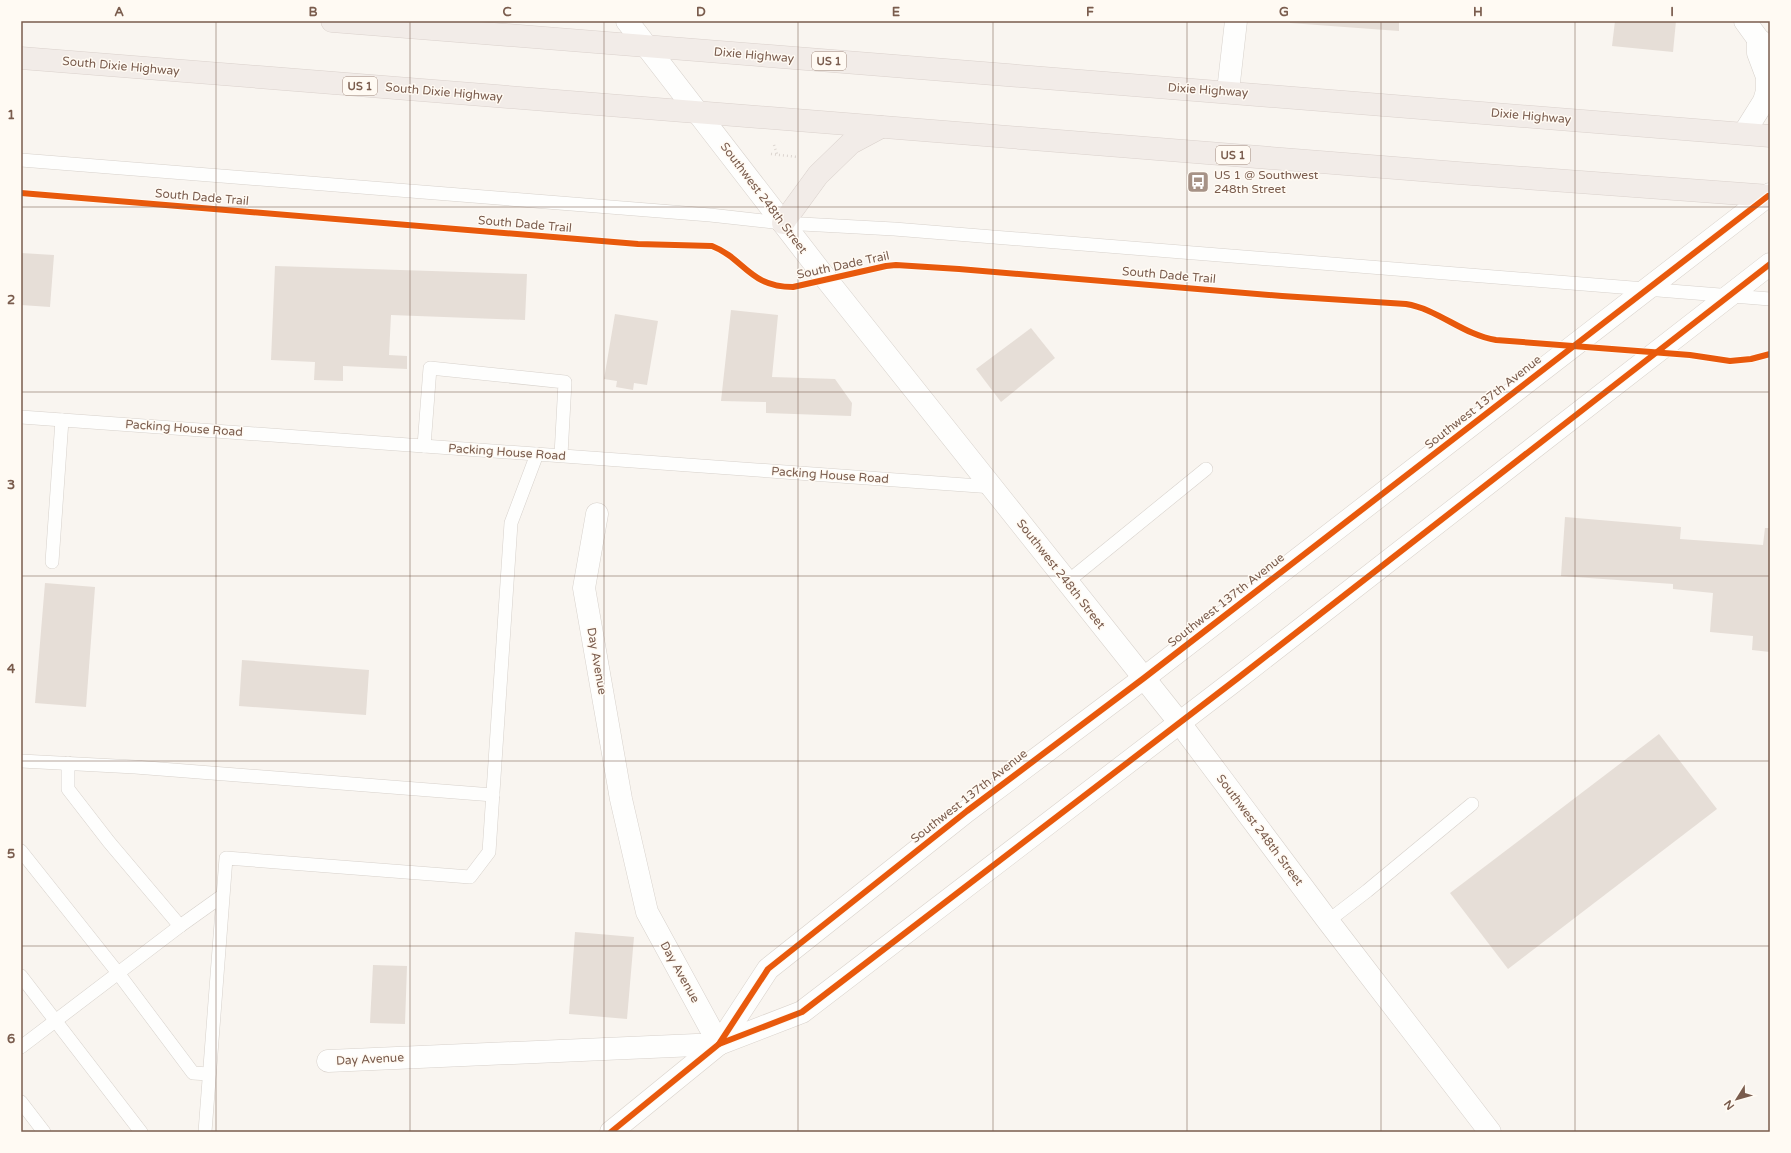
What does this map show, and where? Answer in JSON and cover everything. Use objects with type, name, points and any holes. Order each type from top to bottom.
[{"type":"highway","name":"US 1","points":[[332,21],[414,24],[612,44],[646,46]]},
{"type":"highway","points":[[486,32],[504,21]]},
{"type":"highway","name":"Dixie Highway","points":[[646,46],[1228,91],[1770,136]]},
{"type":"highway","name":"South Dixie Highway","points":[[21,58],[699,113]]},
{"type":"highway","name":"US 1","points":[[699,113],[1450,173],[1769,195]]},
{"type":"highway","points":[[783,223],[818,175],[851,143],[881,127]]},
{"type":"main road","name":"Southwest 248th Street","points":[[627,21],[827,280],[1179,722],[1328,921],[1490,1132]]},
{"type":"main road","points":[[1228,91],[1236,21]]},
{"type":"main road","points":[[1744,133],[1764,101],[1767,92],[1767,77],[1758,53],[1764,43],[1745,21]]},
{"type":"main road","name":"Southwest 137th Avenue","points":[[611,1132],[719,1044],[768,969],[967,811],[1144,678],[1769,195]]},
{"type":"main road","name":"Southwest 137th Avenue","points":[[719,1044],[802,1012],[1238,678],[1770,264]]},
{"type":"main road","name":"Day Avenue","points":[[328,1061],[719,1044],[647,912],[621,799],[584,588],[597,514]]},
{"type":"lane","points":[[21,160],[710,215],[783,223],[894,228],[1770,299]]},
{"type":"lane","points":[[424,446],[430,368],[565,382],[561,456]]},
{"type":"lane","name":"Packing House Road","points":[[21,417],[993,487]]},
{"type":"lane","points":[[52,562],[62,420]]},
{"type":"lane","points":[[205,1132],[226,858],[470,877],[489,852],[511,523],[537,454]]},
{"type":"lane","points":[[1068,582],[1206,469]]},
{"type":"lane","points":[[21,761],[135,767],[493,795]]},
{"type":"lane","points":[[68,763],[68,789],[109,842],[180,926]]},
{"type":"lane","points":[[1328,921],[1367,891],[1472,804]]},
{"type":"lane","points":[[21,850],[118,973],[193,1073],[209,1074]]},
{"type":"lane","points":[[21,1047],[180,926],[222,896]]},
{"type":"lane","points":[[21,976],[141,1132]]},
{"type":"lane","points":[[21,1102],[44,1132]]},
{"type":"path","points":[[773,141],[777,154]]},
{"type":"path","points":[[771,154],[805,158]]},
{"type":"building","points":[[1290,21],[1399,21],[1399,31],[1290,23]]},
{"type":"building","points":[[1615,21],[1676,21],[1673,52],[1612,46]]},
{"type":"building","points":[[21,253],[54,255],[50,307],[21,305]]},
{"type":"building","points":[[275,266],[527,274],[525,320],[391,315],[389,355],[407,356],[407,369],[343,366],[343,381],[314,380],[315,362],[271,360]]},
{"type":"building","points":[[731,310],[778,315],[772,377],[835,379],[852,403],[851,416],[766,413],[766,402],[721,401]]},
{"type":"building","points":[[615,314],[658,321],[647,385],[634,383],[633,390],[616,387],[617,381],[604,379]]},
{"type":"building","points":[[1031,328],[1055,358],[1001,402],[976,369]]},
{"type":"building","points":[[1565,517],[1681,527],[1680,539],[1763,545],[1765,528],[1770,528],[1770,652],[1752,650],[1753,636],[1710,632],[1713,593],[1673,589],[1673,584],[1561,576]]},
{"type":"building","points":[[45,583],[95,587],[86,707],[35,703]]},
{"type":"building","points":[[242,660],[369,670],[366,715],[239,706]]},
{"type":"building","points":[[1659,734],[1717,809],[1508,969],[1450,893]]},
{"type":"building","points":[[575,932],[634,937],[627,1019],[569,1014]]},
{"type":"building","points":[[373,965],[407,966],[405,1024],[370,1023]]},
{"type":"cycle path","name":"South Dade Trail","points":[[21,193],[638,244],[712,246],[723,251],[757,277],[778,286],[793,287],[896,265],[959,269],[1282,296],[1406,304],[1429,311],[1473,333],[1496,340],[1690,355],[1730,361],[1751,359],[1770,354]]},
{"type":"cycle path","points":[[611,1132],[719,1044],[768,969],[967,811],[1144,678],[1768,196]]},
{"type":"cycle path","points":[[719,1044],[802,1012],[1238,678],[1770,264]]},
{"type":"place","name":"US 1 @ Southwest 248th Street","points":[[1198,182]]}]
